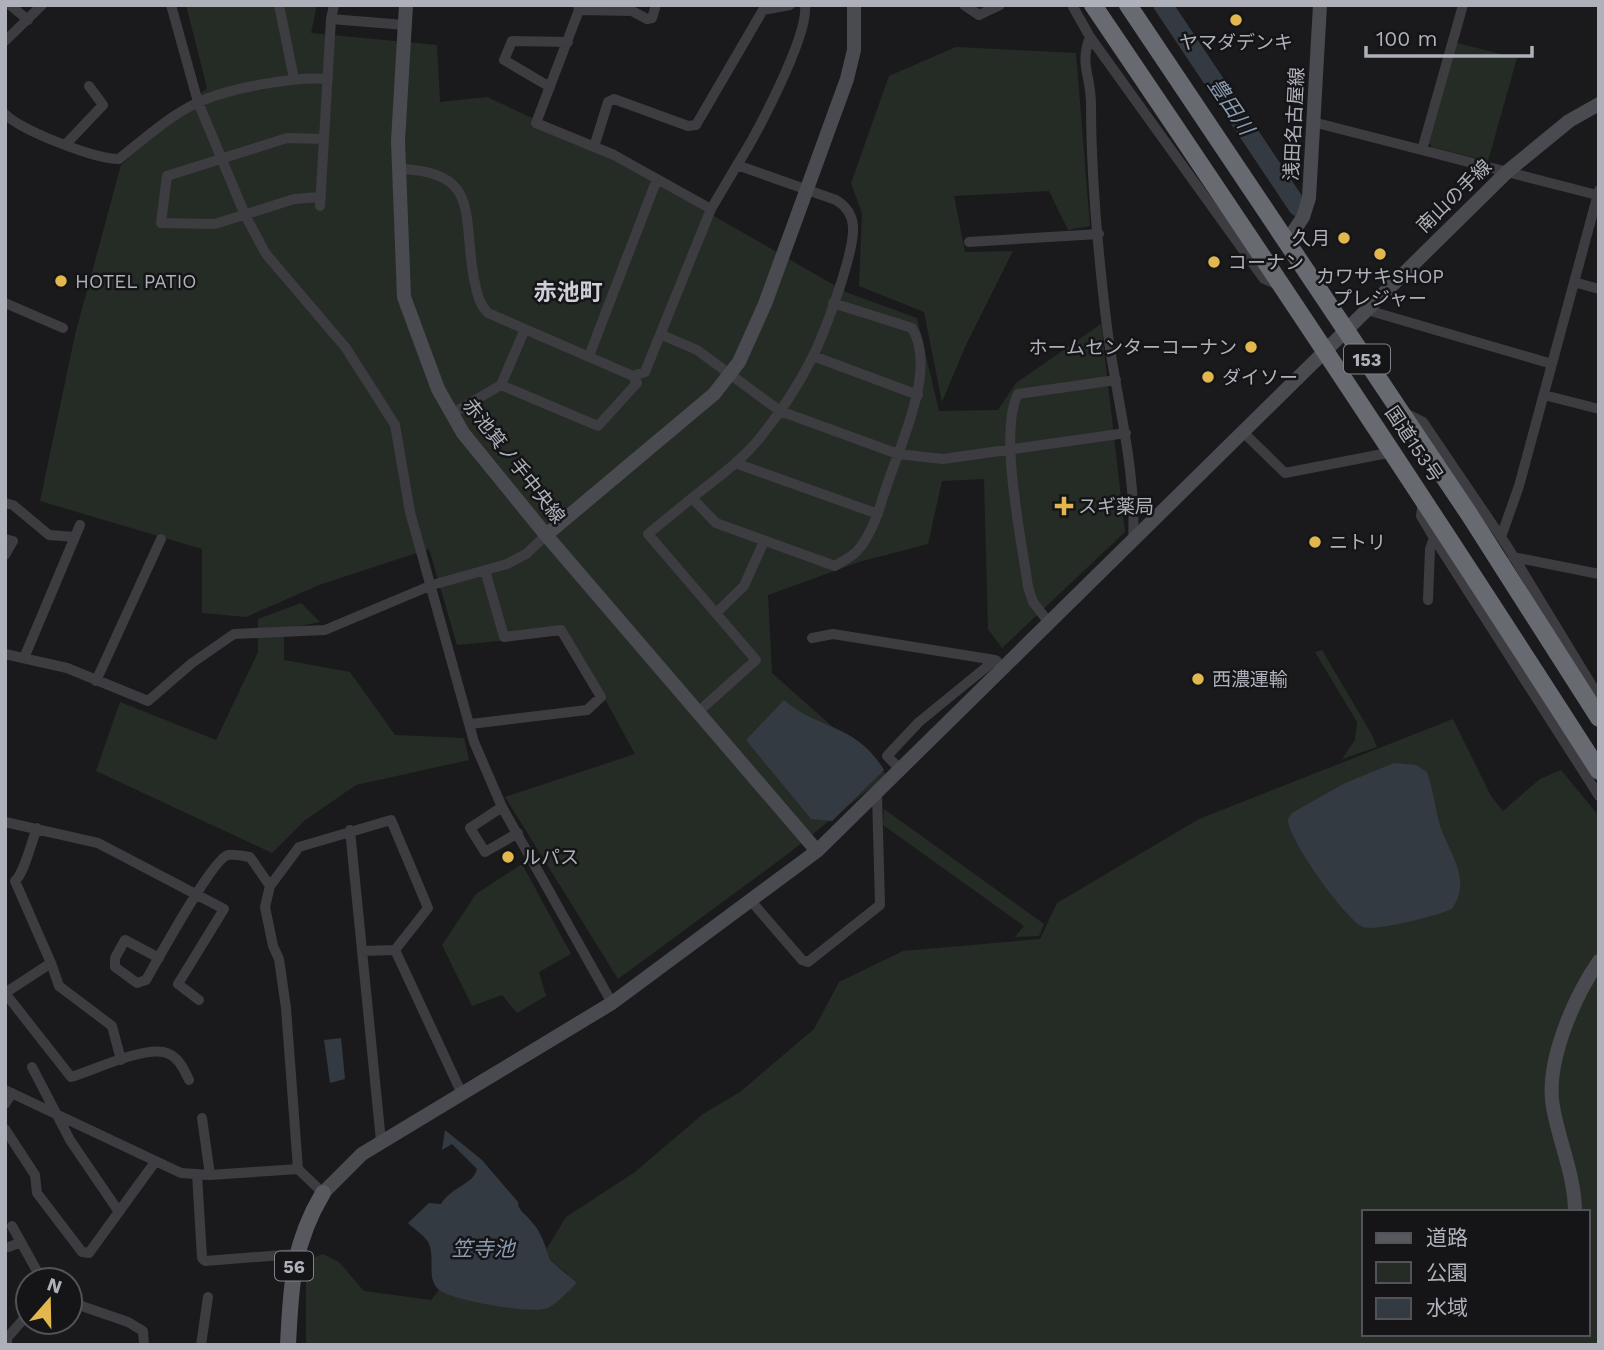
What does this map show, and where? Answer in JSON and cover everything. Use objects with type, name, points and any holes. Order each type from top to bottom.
[{"type":"highway","name":"国道153号","points":[[1093,5],[1423,495],[1480,601],[1599,771]]},
{"type":"highway","name":"国道153号","points":[[1128,5],[1402,412],[1599,718]]},
{"type":"main road","name":"56","points":[[288,1345],[291,1282],[296,1254],[307,1220],[323,1193]]},
{"type":"street","points":[[10,5],[28,20]]},
{"type":"street","points":[[5,41],[42,5]]},
{"type":"street","points":[[171,5],[198,102],[245,215],[266,254],[346,348],[395,425],[410,512],[474,742],[502,807],[612,1003]]},
{"type":"street","points":[[279,5],[294,79]]},
{"type":"street","points":[[324,139],[287,138],[167,176],[161,223],[215,224],[294,199],[321,201],[334,5]]},
{"type":"street","name":"赤池箕ノ手中央線","points":[[407,5],[399,169],[404,297],[430,371],[451,414],[546,535],[817,851]]},
{"type":"street","points":[[656,5],[652,18],[647,19],[632,11],[579,8],[536,124],[594,148],[712,208]]},
{"type":"street","points":[[594,148],[608,102],[614,99],[691,127],[696,125],[763,10],[790,5]]},
{"type":"street","points":[[633,376],[645,372],[712,208],[760,128],[803,23],[805,5]]},
{"type":"street","points":[[5,654],[66,668],[148,701],[192,663],[234,634],[326,630],[432,585],[507,564],[526,554],[662,440],[729,376],[750,342],[851,66],[855,31],[854,5]]},
{"type":"street","points":[[964,5],[979,15],[1000,5]]},
{"type":"street","points":[[1072,5],[1090,37],[1083,56],[1091,84],[1091,151],[1107,327],[1126,433],[1135,510],[1133,543]]},
{"type":"street","name":"浅田名古屋線","points":[[1288,240],[1303,217],[1309,198],[1320,5]]},
{"type":"street","points":[[1422,150],[1463,5]]},
{"type":"street","points":[[331,19],[405,25]]},
{"type":"street","name":"153","points":[[1090,37],[1264,279],[1284,287]]},
{"type":"street","points":[[550,87],[504,60],[512,41],[568,42]]},
{"type":"street","points":[[1131,94],[1137,70]]},
{"type":"street","points":[[5,114],[12,121],[66,144],[107,159],[119,159],[198,102],[219,94],[294,79],[328,79]]},
{"type":"street","points":[[66,144],[103,105],[89,86]]},
{"type":"street","name":"南山の手線","points":[[323,1193],[344,1169],[381,1141],[612,1003],[752,902],[817,851],[901,771],[1001,663],[1050,624],[1327,350],[1346,328],[1508,171],[1558,129],[1599,104]]},
{"type":"street","points":[[1313,122],[1598,192],[1596,210],[1544,396],[1501,537]]},
{"type":"street","points":[[698,712],[756,660],[648,534],[735,463],[756,443],[780,411],[813,356],[833,303],[854,228],[843,204],[737,166]]},
{"type":"street","points":[[399,169],[422,170],[445,176],[456,187],[466,209],[469,251],[480,304],[488,313],[633,376],[636,383],[598,426],[501,385]]},
{"type":"street","points":[[589,356],[656,179]]},
{"type":"street","points":[[969,242],[1099,234]]},
{"type":"street","points":[[1574,282],[1599,289]]},
{"type":"street","points":[[5,303],[63,328]]},
{"type":"street","points":[[692,498],[716,523],[835,566],[857,551],[878,514],[918,394],[917,336],[912,328],[833,303]]},
{"type":"street","points":[[1367,310],[1552,365]]},
{"type":"street","points":[[451,414],[501,385],[525,329]]},
{"type":"street","points":[[662,335],[697,350],[780,411],[898,454],[943,459],[1126,433]]},
{"type":"street","points":[[813,356],[918,394]]},
{"type":"street","points":[[1050,624],[1033,602],[1028,587],[1009,418],[1018,394],[1116,380]]},
{"type":"street","points":[[1544,396],[1599,409]]},
{"type":"street","points":[[1402,412],[1423,422],[1501,537],[1599,697]]},
{"type":"street","points":[[1244,433],[1285,473],[1394,452]]},
{"type":"street","points":[[735,463],[878,514]]},
{"type":"street","points":[[1423,495],[1421,516],[1480,601]]},
{"type":"street","points":[[5,503],[13,505],[49,534],[75,537]]},
{"type":"street","points":[[24,658],[80,525]]},
{"type":"street","points":[[1428,600],[1430,549],[1434,538]]},
{"type":"street","points":[[5,539],[13,541],[5,555]]},
{"type":"street","points":[[96,681],[161,539]]},
{"type":"street","points":[[716,613],[744,586],[764,541]]},
{"type":"street","points":[[1513,557],[1599,574]]},
{"type":"street","points":[[471,724],[587,710],[601,697],[561,630],[504,637],[485,570]]},
{"type":"street","points":[[1542,629],[1563,641]]},
{"type":"street","points":[[812,638],[832,634],[1001,663]]},
{"type":"street","points":[[901,771],[887,756],[919,722],[1001,663]]},
{"type":"street","points":[[1530,676],[1599,796]]},
{"type":"street","points":[[752,902],[803,960],[808,962],[880,905],[877,795]]},
{"type":"street","points":[[502,807],[470,828],[485,852],[517,833]]},
{"type":"street","points":[[323,1193],[298,1169],[286,1008],[279,959],[265,907],[270,886],[299,846],[391,820],[428,908],[396,950]]},
{"type":"street","points":[[5,821],[97,843],[224,909],[178,984],[199,1000]]},
{"type":"street","points":[[37,828],[24,857],[21,876],[10,881],[51,963],[59,986],[112,1026],[121,1060]]},
{"type":"street","points":[[349,830],[381,1141]]},
{"type":"street","points":[[159,958],[131,940],[125,940],[115,958],[115,967],[137,983],[146,980],[197,894],[215,863],[227,855],[250,857],[270,886]]},
{"type":"street","points":[[362,951],[396,950]]},
{"type":"street","points":[[396,950],[462,1094]]},
{"type":"street","points":[[1575,1210],[1573,1189],[1552,1106],[1553,1071],[1569,1018],[1599,961]]},
{"type":"street","points":[[51,963],[5,993],[71,1077],[121,1060],[164,1052],[174,1056],[189,1080]]},
{"type":"street","points":[[32,1067],[71,1140],[119,1212]]},
{"type":"street","points":[[5,1104],[9,1091],[181,1173],[209,1175],[298,1169]]},
{"type":"street","points":[[202,1118],[209,1175]]},
{"type":"street","points":[[5,1129],[35,1175],[37,1192],[82,1252],[89,1253],[155,1162]]},
{"type":"street","points":[[197,1174],[205,1261],[296,1254]]},
{"type":"street","points":[[12,1226],[34,1266]]},
{"type":"street","points":[[9,1247],[21,1242]]},
{"type":"street","points":[[201,1345],[208,1297]]},
{"type":"street","points":[[84,1307],[128,1322],[143,1331],[144,1345]]},
{"type":"street","points":[[7,1345],[7,1338],[14,1330]]},
{"type":"green space","points":[[186,5],[317,5],[311,33],[437,45],[440,102],[487,97],[594,147],[848,293],[917,318],[939,411],[998,410],[1016,383],[1101,324],[1125,532],[1002,648],[988,629],[984,479],[942,481],[928,544],[859,562],[768,595],[772,673],[887,775],[789,853],[618,979],[505,797],[635,754],[605,699],[564,635],[457,645],[429,549],[319,585],[246,617],[202,613],[202,549],[40,501],[75,335],[121,165],[207,88]]},
{"type":"green space","points":[[1457,43],[1517,58],[1488,161],[1432,147],[1429,143]]},
{"type":"green space","points":[[956,47],[1076,53],[1090,226],[1068,230],[1049,191],[954,196],[965,252],[1013,251],[965,347],[942,402],[924,312],[859,286],[862,213],[851,183],[889,76]]},
{"type":"green space","points":[[301,603],[320,622],[284,629],[284,660],[350,672],[395,735],[464,738],[469,760],[356,785],[304,821],[272,853],[96,771],[120,702],[216,740],[258,652],[258,619]]},
{"type":"green space","points":[[1322,650],[1377,747],[1342,759],[1355,740],[1357,722],[1315,652]]},
{"type":"green space","points":[[1453,719],[1491,796],[1503,811],[1540,779],[1561,770],[1599,816],[1599,1345],[306,1345],[306,1272],[312,1258],[323,1254],[339,1262],[364,1291],[431,1300],[439,1290],[488,1305],[568,1274],[550,1260],[546,1250],[566,1217],[635,1172],[703,1114],[740,1092],[814,1029],[839,982],[903,951],[1040,939],[1057,903],[1199,819]]},
{"type":"green space","points":[[884,809],[1044,924],[1039,936],[1015,937],[1024,926],[883,825]]},
{"type":"green space","points":[[522,864],[571,954],[539,972],[546,996],[517,1013],[502,995],[472,1006],[442,945],[476,894]]},
{"type":"water","points":[[784,700],[797,710],[850,735],[873,755],[884,770],[832,821],[811,819],[746,740]]},
{"type":"water","points":[[1394,763],[1416,765],[1427,772],[1440,824],[1458,870],[1460,889],[1452,909],[1393,925],[1363,927],[1318,877],[1297,843],[1288,819],[1292,813],[1343,784]]},
{"type":"water","points":[[341,1038],[345,1079],[330,1083],[324,1040]]},
{"type":"water","name":"笠寺池","points":[[445,1130],[482,1160],[537,1229],[550,1260],[577,1283],[552,1306],[526,1310],[491,1305],[458,1298],[438,1289],[434,1284],[428,1242],[408,1223],[429,1203],[441,1204],[471,1179],[477,1169],[452,1144],[442,1150]]},
{"type":"waterway","name":"豊田川","points":[[1163,5],[1298,207]]},
{"type":"place","name":"ヤマダデンキ","points":[[1236,20]]},
{"type":"place","name":"久月","points":[[1344,238]]},
{"type":"place","name":"カワサキSHOP プレジャー","points":[[1380,254]]},
{"type":"place","name":"コーナン","points":[[1214,262]]},
{"type":"place","name":"HOTEL PATIO","points":[[61,281]]},
{"type":"place","name":"ホームセンターコーナン","points":[[1251,347]]},
{"type":"place","name":"ダイソー","points":[[1208,377]]},
{"type":"place","name":"スギ薬局","points":[[1064,506]]},
{"type":"place","name":"ニトリ","points":[[1315,542]]},
{"type":"place","name":"西濃運輸","points":[[1198,679]]},
{"type":"place","name":"ルパス","points":[[508,857]]},
{"type":"district","name":"赤池町","points":[[568,292]]}]
